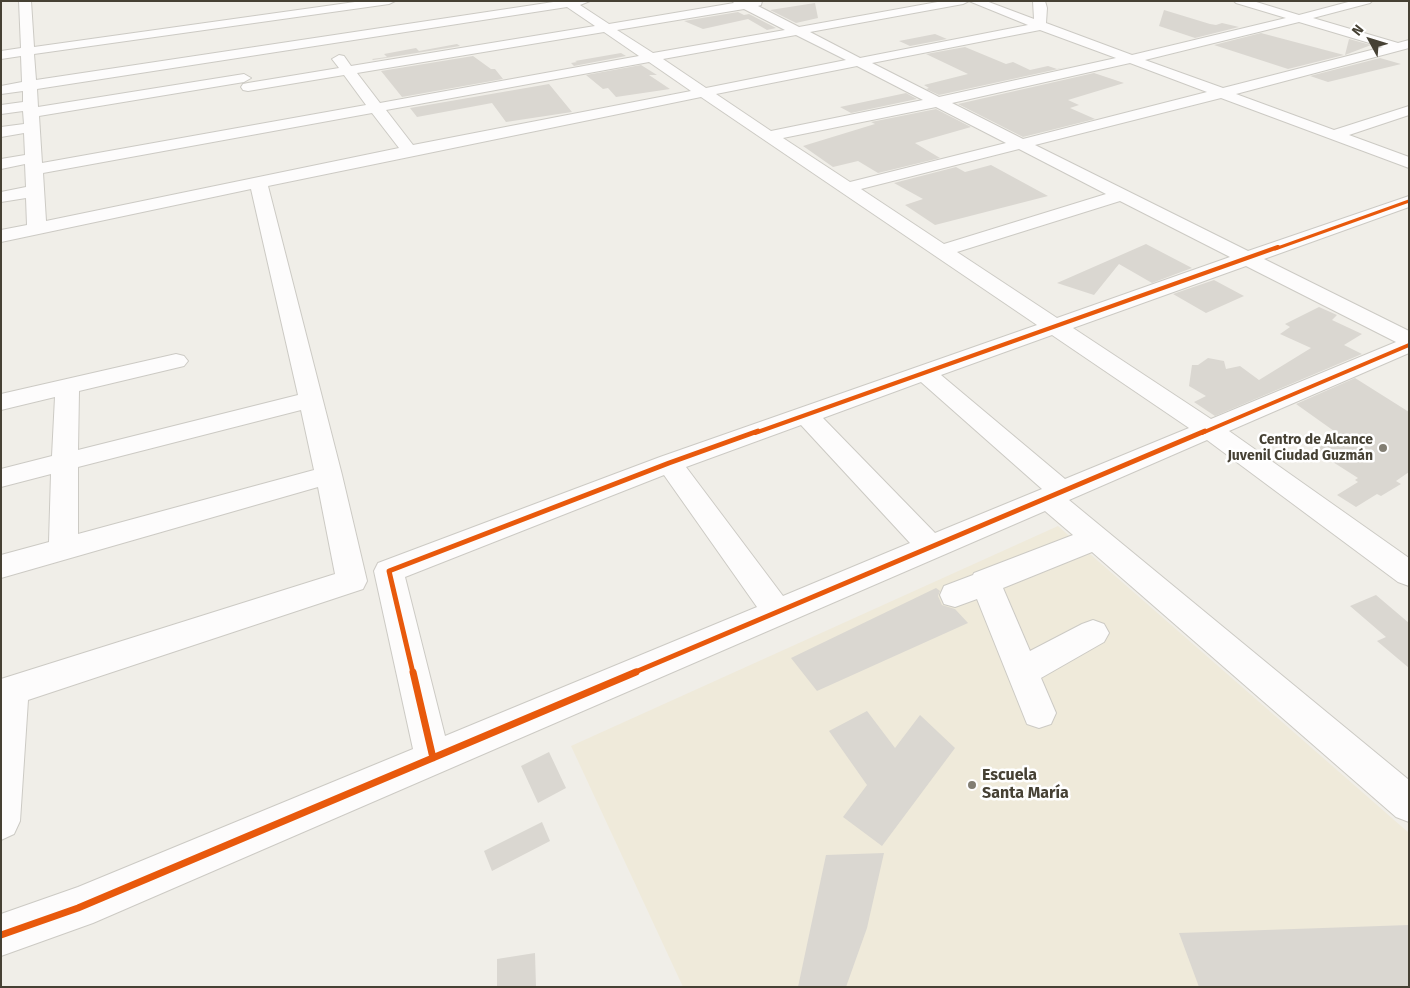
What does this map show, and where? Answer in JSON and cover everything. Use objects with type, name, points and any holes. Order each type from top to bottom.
[{"type":"street","points":[[25,1],[37,228]]},
{"type":"street","points":[[296,1],[408,151]]},
{"type":"street","points":[[1,55],[389,1]]},
{"type":"street","points":[[1,110],[31,115],[246,83],[348,71],[606,28],[741,3],[766,1]]},
{"type":"street","points":[[1,164],[33,164],[264,128],[963,1]]},
{"type":"street","points":[[975,1],[1409,163]]},
{"type":"street","points":[[1039,1],[1041,8],[1040,26]]},
{"type":"street","points":[[1240,1],[1405,47]]},
{"type":"street","points":[[768,136],[939,103],[1300,19],[1366,1]]},
{"type":"street","points":[[1,90],[573,2],[606,28],[650,58],[1209,429],[1409,574]]},
{"type":"street","points":[[741,3],[1409,340]]},
{"type":"street","points":[[1,236],[408,151],[1040,26]]},
{"type":"street","points":[[195,28],[220,43],[235,55],[264,128]]},
{"type":"street","points":[[1,47],[28,51]]},
{"type":"street","points":[[846,188],[1405,47]]},
{"type":"street","points":[[1333,135],[1409,110]]},
{"type":"street","points":[[1,132],[31,115]]},
{"type":"street","points":[[258,182],[352,582]]},
{"type":"street","points":[[1,197],[34,191]]},
{"type":"street","points":[[941,251],[1121,195]]},
{"type":"street","points":[[1,821],[7,692],[389,570],[669,463],[1409,201]]},
{"type":"street","points":[[1,935],[78,908],[1409,345]]},
{"type":"street","points":[[1,402],[176,361]]},
{"type":"street","points":[[924,373],[1055,494],[1096,538],[1409,804]]},
{"type":"street","points":[[63,550],[67,386]]},
{"type":"street","points":[[1,478],[310,400]]},
{"type":"street","points":[[806,415],[931,547]]},
{"type":"street","points":[[669,463],[778,612]]},
{"type":"street","points":[[1,567],[328,475]]},
{"type":"street","points":[[954,595],[1096,538]]},
{"type":"street","points":[[389,570],[433,758]]},
{"type":"street","points":[[985,581],[1039,713]]},
{"type":"street","points":[[1022,672],[1093,633]]},
{"type":"shaded area","name":"Escuela Santa María","points":[[1058,526],[1409,833],[1409,987],[683,987],[571,746]]},
{"type":"building","points":[[815,3],[818,18],[796,23],[770,10]]},
{"type":"building","points":[[1164,10],[1210,24],[1222,23],[1239,27],[1195,38],[1159,26]]},
{"type":"building","points":[[738,12],[744,15],[749,14],[776,28],[767,30],[748,19],[703,29],[684,21]]},
{"type":"building","points":[[1261,33],[1344,55],[1288,69],[1214,45]]},
{"type":"building","points":[[935,34],[947,39],[910,46],[899,41]]},
{"type":"building","points":[[1349,39],[1371,45],[1345,55]]},
{"type":"building","points":[[457,44],[460,46],[373,60],[372,59],[387,57],[384,54],[416,48],[419,51]]},
{"type":"building","points":[[965,47],[1006,64],[1013,62],[1030,70],[1048,66],[1057,69],[1072,66],[939,95],[926,89],[929,88],[924,85],[968,74],[926,54]]},
{"type":"building","points":[[621,53],[626,56],[574,66],[571,63],[577,62],[575,61]]},
{"type":"building","points":[[473,56],[491,69],[495,69],[503,79],[402,97],[381,71]]},
{"type":"building","points":[[1380,58],[1401,64],[1328,82],[1310,76]]},
{"type":"building","points":[[641,65],[657,75],[649,75],[670,89],[616,97],[608,88],[603,89],[586,75]]},
{"type":"building","points":[[1094,73],[1124,83],[1068,100],[1079,105],[1070,108],[1095,119],[1023,137],[958,104]]},
{"type":"building","points":[[549,84],[572,112],[506,122],[492,103],[417,117],[410,108]]},
{"type":"building","points":[[906,93],[917,99],[851,113],[840,107]]},
{"type":"building","points":[[936,109],[971,127],[915,143],[940,158],[878,173],[858,161],[833,167],[803,146],[875,124],[871,122]]},
{"type":"building","points":[[991,165],[1048,196],[935,225],[905,205],[923,199],[894,183],[956,167],[965,172]]},
{"type":"building","points":[[1146,244],[1192,268],[1152,283],[1119,264],[1094,295],[1057,283]]},
{"type":"building","points":[[1214,280],[1244,296],[1206,313],[1173,294]]},
{"type":"building","points":[[1319,307],[1337,315],[1332,320],[1362,334],[1344,345],[1362,354],[1215,416],[1194,402],[1206,396],[1189,386],[1192,365],[1198,365],[1208,358],[1224,361],[1226,369],[1240,366],[1259,380],[1311,348],[1280,334],[1290,327],[1285,324]]},
{"type":"building","name":"Centro de Alcance Juvenil Ciudad Guzmán","points":[[1355,378],[1409,412],[1409,472],[1396,481],[1401,484],[1381,496],[1377,494],[1356,507],[1337,495],[1358,482],[1355,480],[1358,478],[1314,450],[1341,436],[1296,404]]},
{"type":"building","points":[[936,588],[940,591],[938,596],[942,605],[955,609],[968,623],[817,691],[791,658]]},
{"type":"building","points":[[1376,595],[1409,623],[1409,668],[1377,641],[1386,637],[1350,606]]},
{"type":"building","points":[[867,711],[895,748],[920,715],[955,748],[882,846],[843,817],[867,785],[829,731]]},
{"type":"building","points":[[549,752],[566,788],[538,803],[521,766]]},
{"type":"building","points":[[542,822],[550,841],[492,871],[484,851]]},
{"type":"building","points":[[884,853],[867,928],[846,987],[798,987],[826,855]]},
{"type":"building","points":[[1409,925],[1409,987],[1199,987],[1179,933]]},
{"type":"building","points":[[535,953],[536,987],[497,987],[497,959]]},
{"type":"cycle path","points":[[433,758],[389,571],[669,463],[1409,201]]},
{"type":"cycle path","points":[[1,935],[78,908],[1409,345]]},
{"type":"place","name":"Centro de Alcance Juvenil Ciudad Guzmán","points":[[1383,448]]},
{"type":"place","name":"Escuela Santa María","points":[[972,785]]}]
